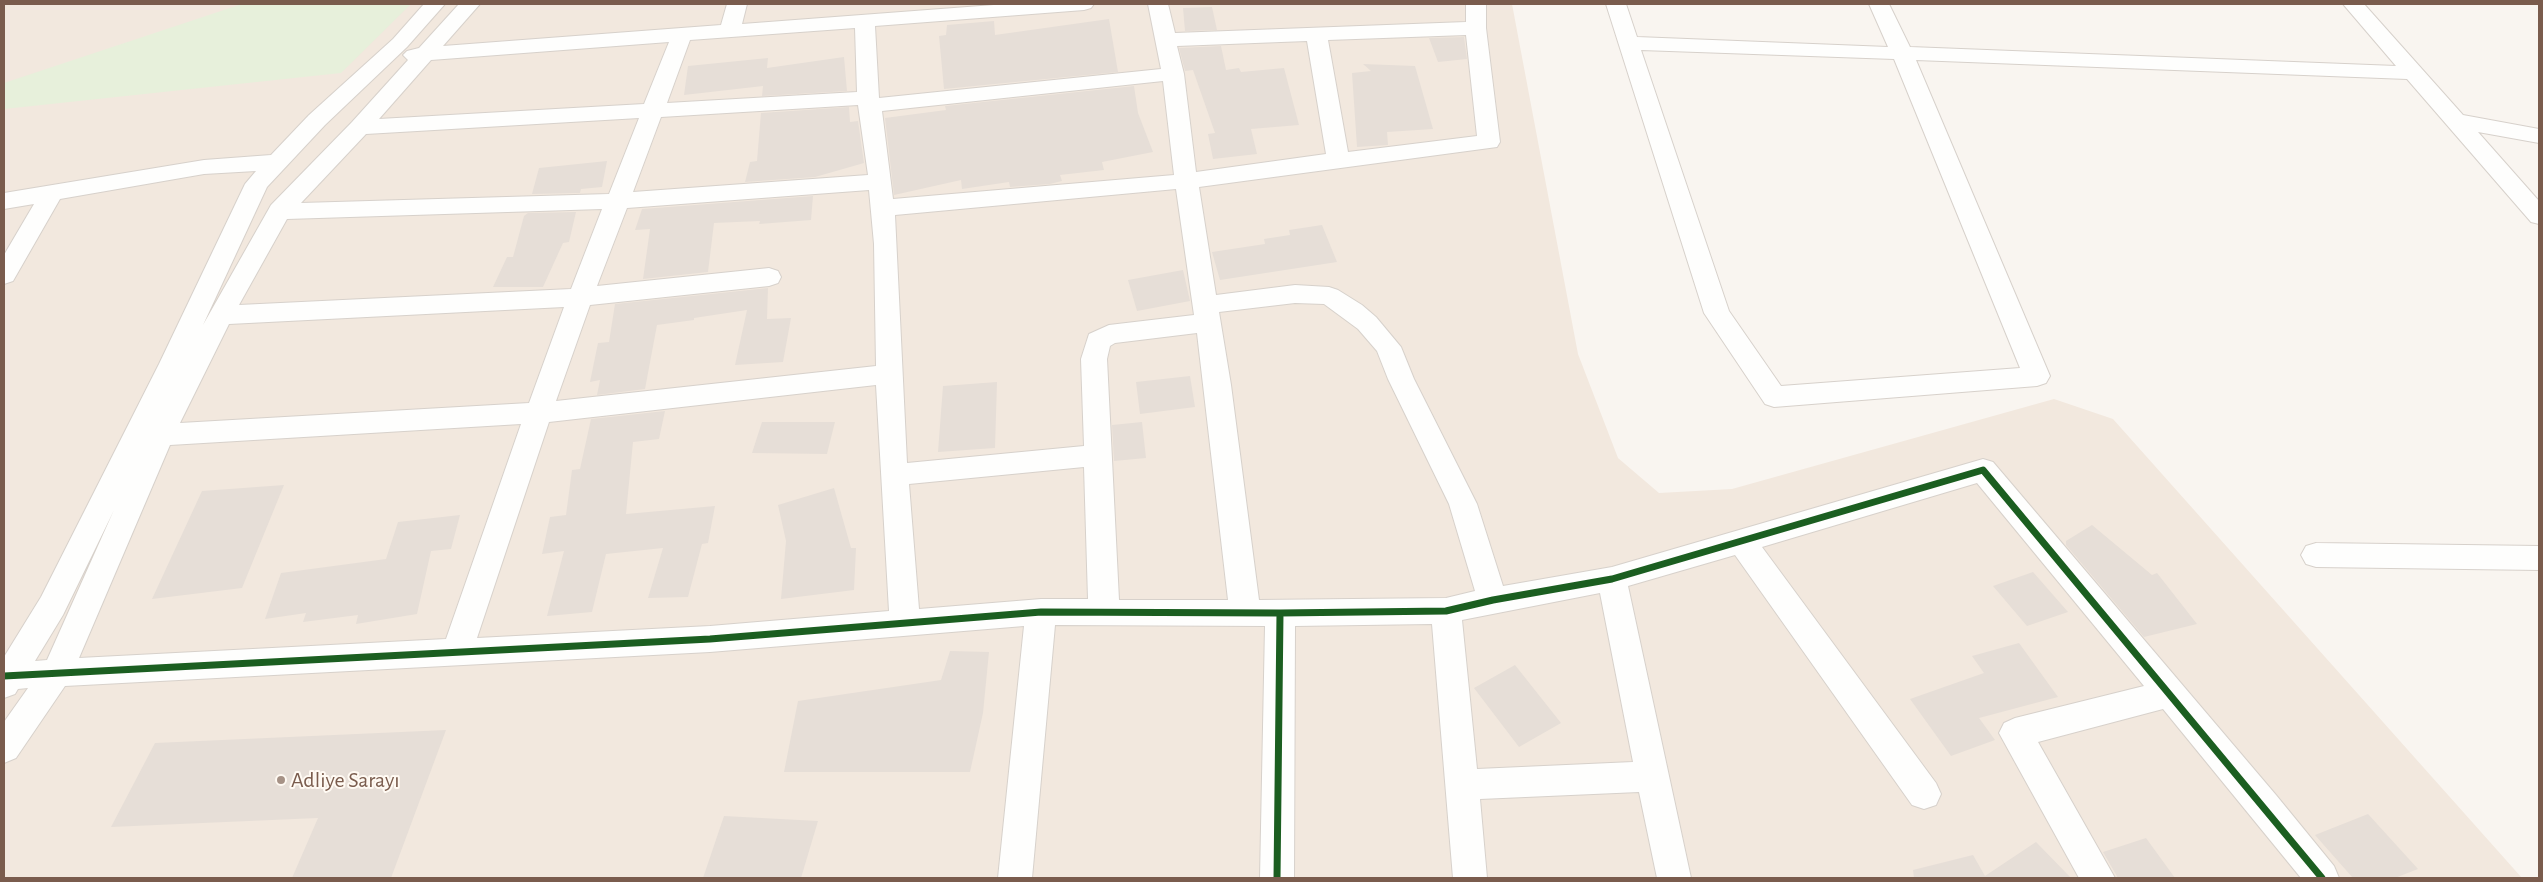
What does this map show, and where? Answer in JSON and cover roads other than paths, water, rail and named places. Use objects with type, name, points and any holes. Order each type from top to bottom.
[{"type":"street","points":[[6,678],[56,597],[172,364],[257,184],[317,120],[385,57],[435,4]]},
{"type":"street","points":[[4,748],[57,672],[161,435],[222,315],[279,211],[360,128],[470,4]]},
{"type":"street","points":[[729,32],[737,4]]},
{"type":"street","points":[[385,57],[1084,4]]},
{"type":"street","points":[[1158,4],[1173,74],[1245,613]]},
{"type":"street","points":[[882,208],[1186,181],[1489,142],[1476,28],[1476,4]]},
{"type":"street","points":[[1616,4],[1717,312],[1774,397],[2037,376],[1902,53],[1879,4]]},
{"type":"street","points":[[2353,4],[2539,216]]},
{"type":"street","points":[[865,22],[869,102],[886,244],[888,374],[905,624]]},
{"type":"street","points":[[1166,40],[1317,36],[1476,28]]},
{"type":"street","points":[[458,651],[580,298],[682,35]]},
{"type":"street","points":[[1317,36],[1338,160]]},
{"type":"street","points":[[1629,43],[2414,73]]},
{"type":"street","points":[[360,128],[653,110],[869,102],[1173,74]]},
{"type":"street","points":[[2456,121],[2539,136]]},
{"type":"street","points":[[4,201],[204,167],[278,162]]},
{"type":"street","points":[[279,211],[618,201],[880,182]]},
{"type":"street","points":[[4,275],[52,193]]},
{"type":"street","points":[[222,315],[580,298],[769,278]]},
{"type":"street","points":[[1104,613],[1094,359],[1098,341],[1109,334],[1295,294],[1329,296],[1353,310],[1388,347],[1400,379],[1463,504],[1493,600]]},
{"type":"street","points":[[161,435],[539,413],[888,374]]},
{"type":"street","points":[[894,475],[1098,455]]},
{"type":"street","points":[[6,678],[57,672],[710,639],[1041,612],[1280,613],[1446,611],[1493,600],[1612,579],[1983,470],[2322,878]]},
{"type":"street","points":[[1742,541],[1924,794]]},
{"type":"street","points":[[2316,555],[2539,558]]},
{"type":"street","points":[[1612,579],[1674,878]]},
{"type":"street","points":[[1446,611],[1470,878]]},
{"type":"street","points":[[1015,878],[1041,612]]},
{"type":"street","points":[[1277,878],[1280,613]]},
{"type":"street","points":[[2098,878],[2016,733],[2170,693]]},
{"type":"street","points":[[1462,785],[1653,776]]},
{"type":"place","name":"Adliye Sarayı","points":[[281,780]]}]
